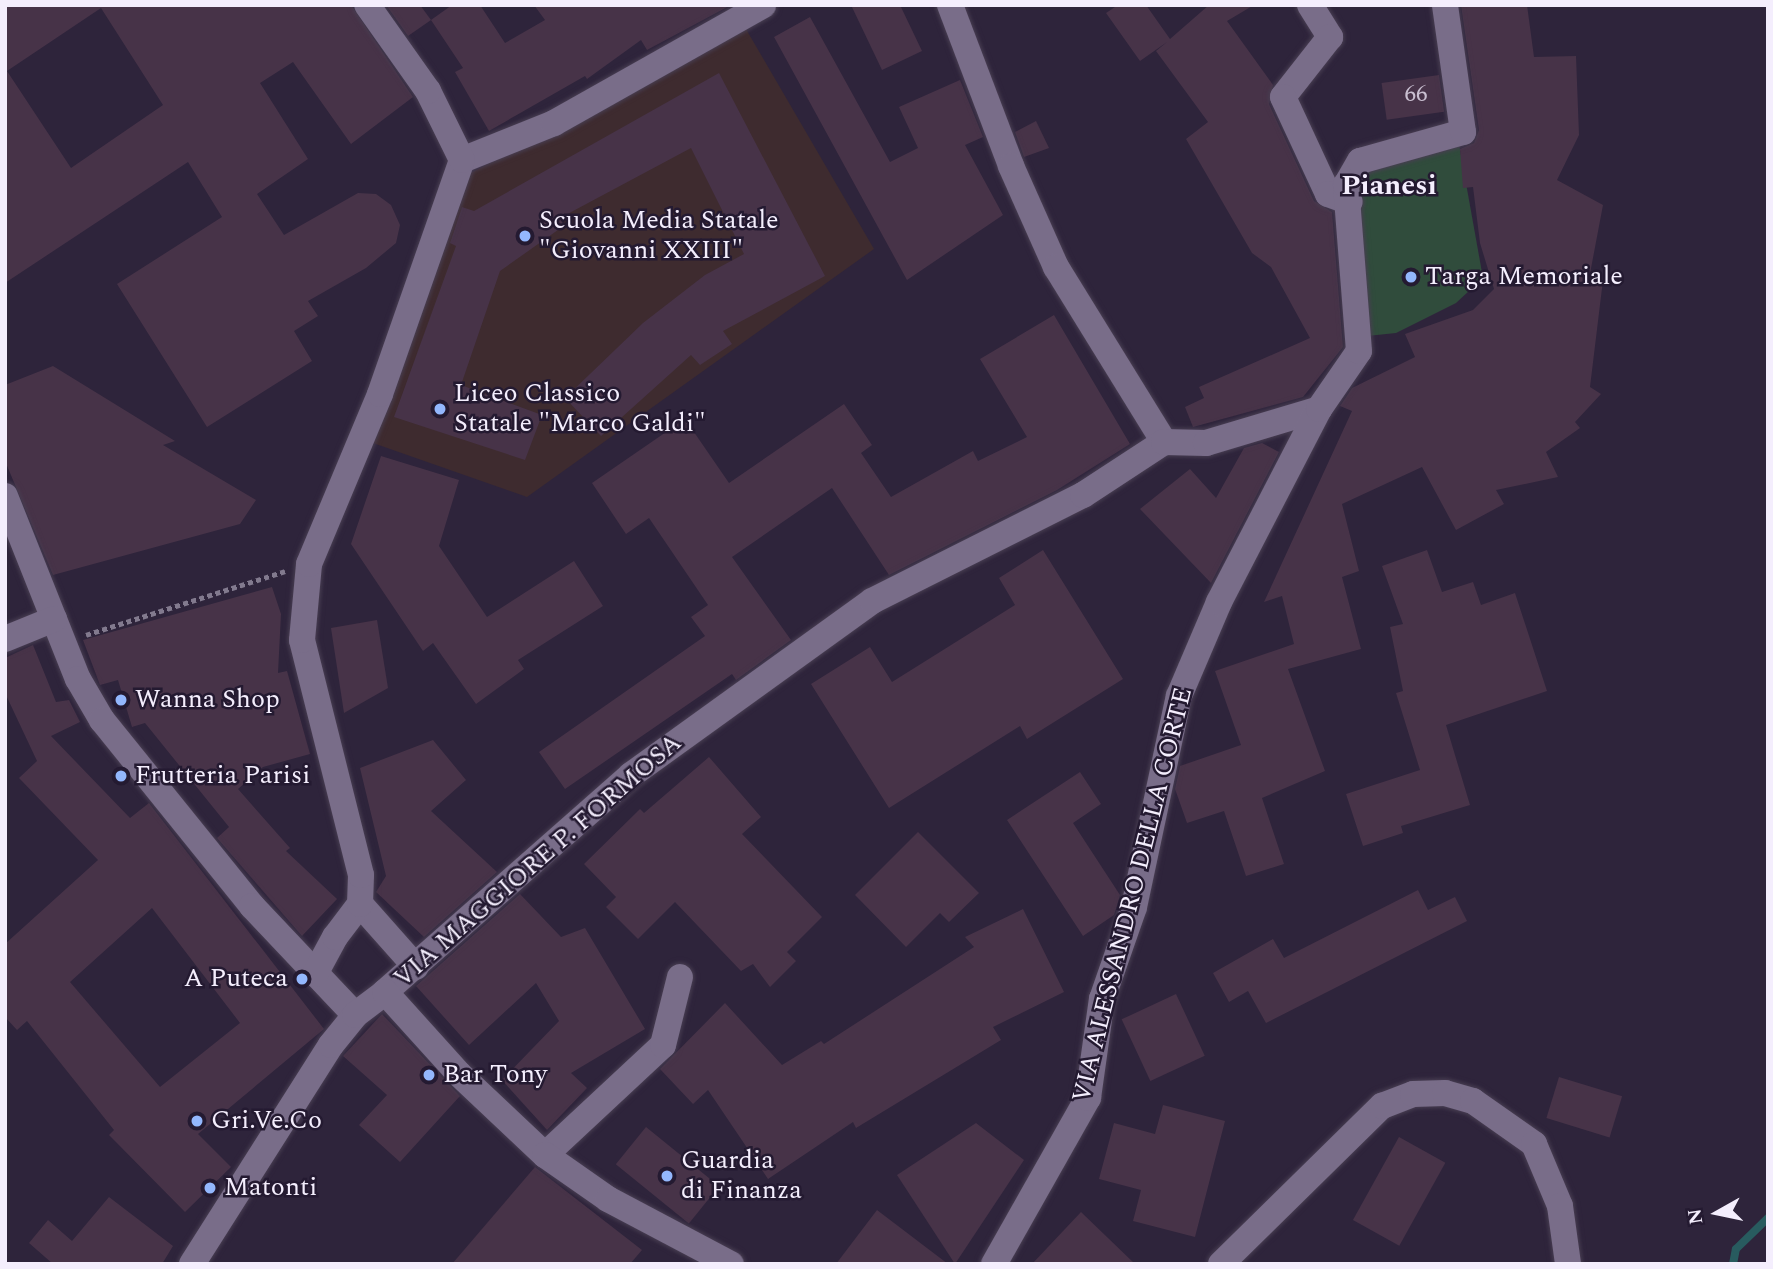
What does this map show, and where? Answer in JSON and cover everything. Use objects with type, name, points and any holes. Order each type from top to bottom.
[{"type":"street","points":[[315,974],[335,937],[360,904],[361,875],[349,813],[302,640],[309,564],[380,394],[462,160],[428,91],[367,5]]},
{"type":"street","points":[[462,160],[554,123],[763,5]]},
{"type":"street","points":[[950,5],[1011,166],[1056,267],[1164,442],[1206,443],[1319,409]]},
{"type":"street","points":[[1310,5],[1330,37],[1283,97],[1328,194],[1350,202]]},
{"type":"street","name":"VIA ALESSANDRO DELLA CORTE","points":[[994,1264],[1088,1098],[1102,999],[1134,906],[1179,696],[1219,602],[1319,409],[1359,351],[1350,202],[1346,185],[1360,161],[1463,132],[1445,5]]},
{"type":"street","name":"VIA MAGGIORE P. FORMOSA","points":[[192,1264],[331,1045],[355,1015],[416,967],[631,775],[872,601],[1083,495],[1164,442]]},
{"type":"street","points":[[5,496],[78,679],[102,720],[252,906],[355,1015]]},
{"type":"street","points":[[5,639],[60,630]]},
{"type":"street","points":[[360,904],[416,967]]},
{"type":"street","points":[[544,1155],[663,1045],[680,977]]},
{"type":"street","points":[[385,992],[458,1074],[544,1155],[608,1199],[731,1264]]},
{"type":"street","points":[[1221,1264],[1382,1106],[1413,1094],[1445,1093],[1473,1101],[1534,1144],[1560,1206],[1568,1264]]},
{"type":"path","points":[[60,630],[309,564]]},
{"type":"shaded area","points":[[746,29],[874,249],[527,497],[373,443],[465,176]]},
{"type":"green space","points":[[1457,133],[1483,278],[1456,303],[1396,333],[1367,336],[1352,235],[1361,163]]},
{"type":"building","points":[[5,5],[351,5],[413,97],[351,144],[293,62],[260,83],[308,159],[257,194],[284,235],[358,193],[376,194],[391,205],[400,225],[396,243],[366,268],[308,301],[318,316],[294,331],[312,361],[207,427],[117,284],[222,217],[188,162],[5,283]],"holes":[[[101,8],[163,105],[71,168],[7,71]]]},
{"type":"building","points":[[386,5],[420,5],[431,20],[408,36]]},
{"type":"building","points":[[452,5],[480,5],[505,43],[545,20],[534,5],[731,5],[647,50],[641,40],[587,79],[585,76],[489,131],[455,72],[463,68],[431,20]]},
{"type":"building","points":[[851,5],[900,5],[922,51],[882,70]]},
{"type":"building","points":[[1118,5],[1146,5],[1170,39],[1209,5],[1254,5],[1227,21],[1273,85],[1269,104],[1314,201],[1332,212],[1343,347],[1303,397],[1193,427],[1185,407],[1204,398],[1199,387],[1310,338],[1271,267],[1252,253],[1186,139],[1208,122],[1156,51],[1167,42],[1140,61],[1106,13]]},
{"type":"building","points":[[1461,5],[1527,5],[1534,57],[1576,56],[1579,135],[1557,180],[1603,205],[1589,279],[1603,280],[1590,387],[1601,394],[1575,422],[1580,428],[1546,452],[1558,477],[1496,490],[1504,504],[1456,530],[1422,467],[1342,504],[1359,571],[1342,577],[1361,649],[1288,669],[1325,771],[1262,798],[1284,864],[1246,876],[1224,811],[1187,823],[1175,789],[1180,766],[1241,745],[1215,671],[1294,644],[1282,596],[1264,602],[1352,411],[1340,406],[1352,388],[1415,357],[1405,334],[1473,310],[1494,289],[1480,243],[1473,187],[1463,188],[1460,149],[1474,143],[1479,130]]},
{"type":"building","points":[[810,17],[890,162],[918,148],[899,107],[960,80],[983,137],[965,145],[1003,215],[907,280],[774,37]]},
{"type":"building","points":[[719,73],[825,276],[723,331],[732,344],[700,365],[691,355],[601,436],[565,398],[643,323],[705,275],[744,254],[691,148],[560,218],[565,225],[500,271],[461,385],[542,415],[525,460],[394,417],[456,246],[450,243],[462,207],[474,211]]},
{"type":"building","points":[[1439,75],[1444,112],[1387,120],[1382,83]]},
{"type":"building","points":[[1036,121],[1049,148],[1024,157],[1015,132]]},
{"type":"building","points":[[1054,315],[1130,444],[1057,490],[889,575],[832,488],[732,557],[791,640],[736,680],[732,674],[565,789],[539,752],[705,636],[691,617],[708,605],[649,518],[626,534],[592,483],[685,419],[729,483],[844,404],[872,445],[861,453],[891,497],[973,451],[978,461],[1027,437],[980,359]]},
{"type":"building","points":[[53,366],[175,441],[163,445],[256,500],[240,524],[53,575],[5,461],[5,385]]},
{"type":"building","points":[[1262,443],[1279,452],[1211,583],[1140,509],[1190,469],[1216,498],[1244,448]]},
{"type":"building","points":[[381,456],[459,480],[439,546],[487,617],[574,561],[603,606],[518,660],[524,669],[476,704],[433,643],[423,651],[351,544]]},
{"type":"building","points":[[1043,550],[1123,679],[1027,739],[1020,726],[889,808],[811,684],[870,647],[892,682],[1015,605],[999,578]]},
{"type":"building","points":[[1427,550],[1442,592],[1473,582],[1481,605],[1515,593],[1547,691],[1446,725],[1470,805],[1401,826],[1403,833],[1363,846],[1346,794],[1420,770],[1396,693],[1403,691],[1390,627],[1403,624],[1382,566]]},
{"type":"building","points":[[272,587],[281,614],[278,673],[287,671],[310,754],[263,767],[238,789],[290,848],[286,851],[337,899],[302,936],[217,838],[229,827],[145,723],[132,727],[118,680],[100,685],[83,640]]},
{"type":"building","points":[[377,620],[388,688],[344,713],[331,628]]},
{"type":"building","points":[[33,645],[56,702],[69,700],[80,722],[51,736],[130,818],[149,803],[324,1029],[198,1134],[231,1167],[185,1212],[109,1135],[114,1130],[27,1021],[17,1030],[5,1017],[5,944],[98,860],[19,778],[37,761],[5,693],[5,658]],"holes":[[[152,908],[240,1023],[160,1087],[70,982]]]},
{"type":"building","points":[[433,740],[466,780],[431,811],[497,872],[424,937],[376,892],[386,876],[360,768]]},
{"type":"building","points":[[709,757],[761,817],[742,834],[822,917],[787,952],[796,961],[770,987],[753,964],[741,971],[675,902],[638,939],[606,907],[616,897],[584,864],[640,809],[644,813]]},
{"type":"building","points":[[1080,772],[1101,804],[1073,823],[1120,895],[1114,915],[1083,936],[1007,820]]},
{"type":"building","points":[[918,832],[979,893],[949,922],[940,913],[906,947],[855,895]]},
{"type":"building","points":[[1418,890],[1428,910],[1455,897],[1467,921],[1266,1023],[1248,991],[1229,1002],[1213,973],[1273,939],[1284,958]]},
{"type":"building","points":[[520,894],[561,937],[585,928],[645,1029],[571,1073],[587,1088],[547,1130],[502,1080],[559,1021],[536,983],[469,1045],[416,986]]},
{"type":"building","points":[[1023,909],[1064,992],[993,1027],[1001,1040],[856,1128],[853,1122],[768,1179],[708,1090],[693,1104],[660,1069],[725,1003],[782,1065],[821,1041],[824,1044],[974,947],[965,937]]},
{"type":"building","points":[[1176,994],[1205,1056],[1150,1081],[1122,1019]]},
{"type":"building","points":[[382,1014],[460,1096],[400,1162],[359,1125],[387,1095],[343,1056]]},
{"type":"building","points":[[1559,1077],[1622,1096],[1610,1137],[1546,1118]]},
{"type":"building","points":[[1163,1105],[1225,1121],[1195,1237],[1133,1221],[1141,1190],[1099,1179],[1114,1123],[1155,1134]]},
{"type":"building","points":[[976,1123],[1024,1160],[955,1264],[897,1175]]},
{"type":"building","name":"Guardia di Finanza","points":[[646,1127],[719,1186],[689,1223],[616,1164]]},
{"type":"building","points":[[1399,1137],[1445,1163],[1399,1246],[1353,1220]]},
{"type":"building","points":[[535,1167],[642,1250],[630,1264],[452,1264]]},
{"type":"building","points":[[109,1197],[173,1246],[162,1264],[53,1264],[29,1243],[48,1220],[72,1241]]},
{"type":"building","points":[[877,1210],[948,1264],[836,1264]]},
{"type":"building","points":[[1081,1212],[1135,1264],[1032,1264]]},
{"type":"waterway","points":[[1733,1264],[1736,1249],[1768,1218]]},
{"type":"place","name":"Scuola Media Statale \"Giovanni XXIII\"","points":[[525,236]]},
{"type":"place","name":"Targa Memoriale","points":[[1411,277]]},
{"type":"place","name":"Liceo Classico Statale \"Marco Galdi\"","points":[[440,409]]},
{"type":"place","name":"Wanna Shop","points":[[121,700]]},
{"type":"place","name":"Frutteria Parisi","points":[[121,776]]},
{"type":"place","name":"A Puteca","points":[[302,979]]},
{"type":"place","name":"Bar Tony","points":[[429,1075]]},
{"type":"place","name":"Gri.Ve.Co","points":[[197,1121]]},
{"type":"place","name":"Guardia di Finanza","points":[[667,1176]]},
{"type":"place","name":"Matonti","points":[[210,1188]]},
{"type":"district","name":"Pianesi","points":[[1389,186]]}]
